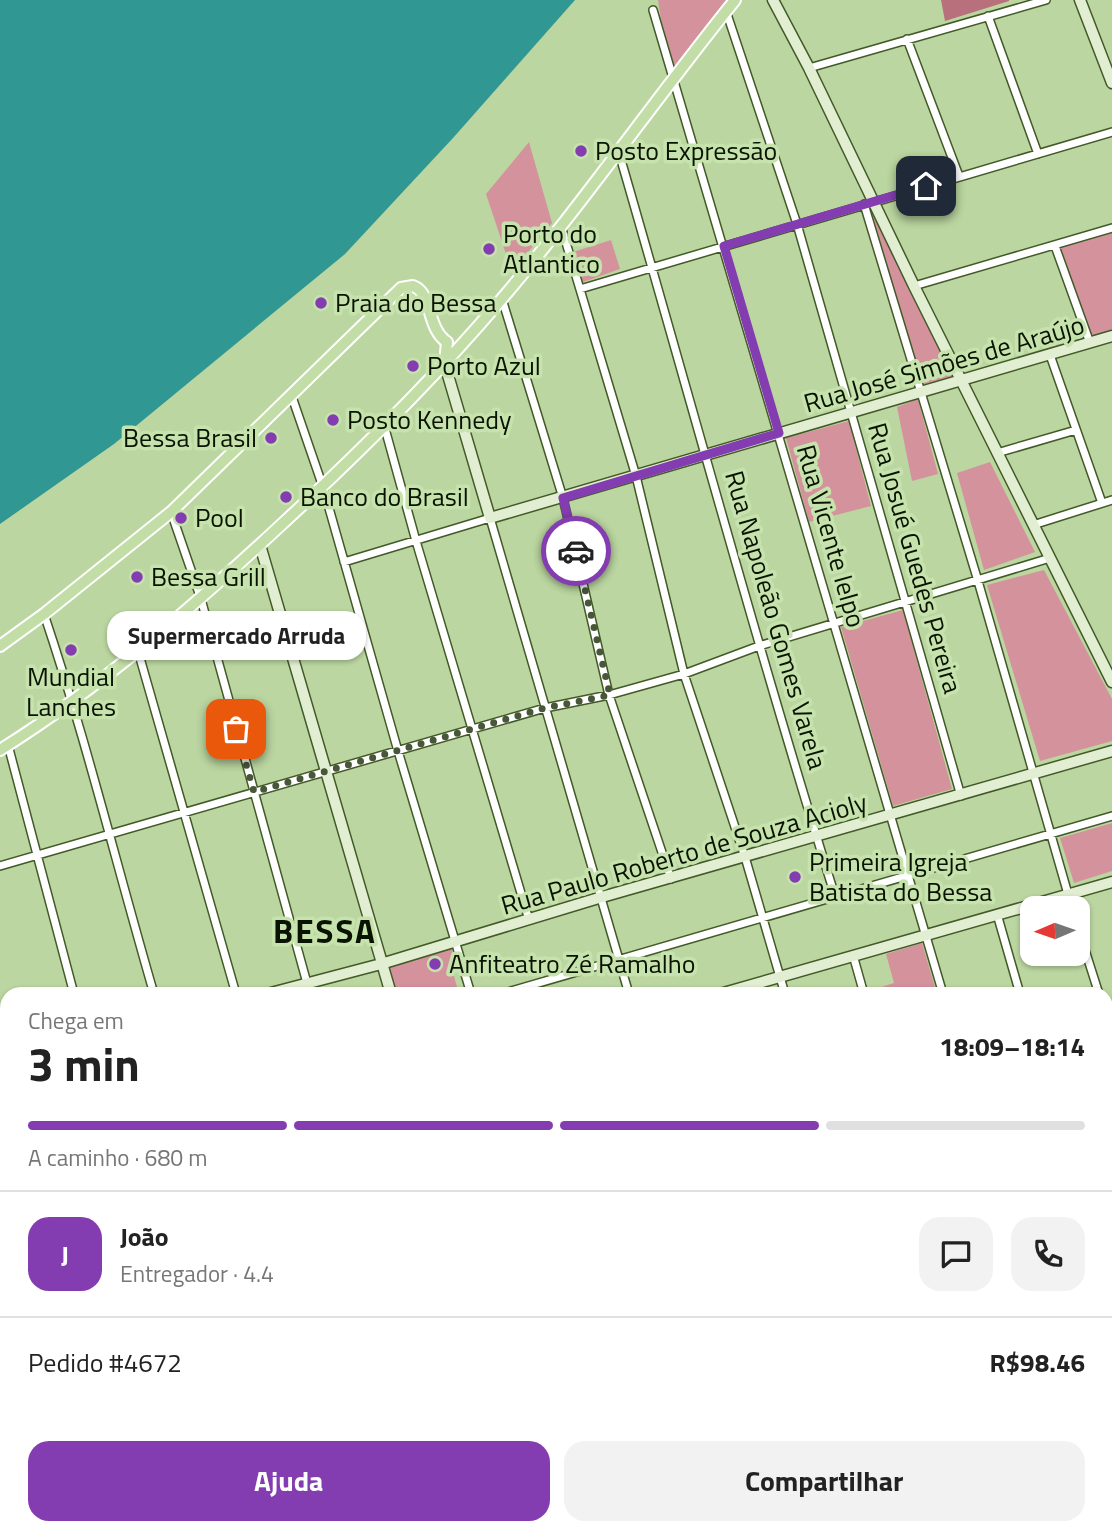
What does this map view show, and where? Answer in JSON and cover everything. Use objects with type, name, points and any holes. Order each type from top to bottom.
[{"type":"main road","points":[[4,748],[73,701],[201,599],[323,486],[445,365],[502,299],[619,153],[735,0]]},
{"type":"main road","points":[[0,646],[171,512],[397,290],[413,286],[423,293],[433,327],[447,342],[445,365]]},
{"type":"main road","points":[[447,342],[472,333]]},
{"type":"street","points":[[773,0],[809,68],[869,203],[914,286],[1112,682]]},
{"type":"street","points":[[809,68],[1046,0]]},
{"type":"street","points":[[1080,0],[1112,83]]},
{"type":"street","name":"Rua Vicente Ielpo","points":[[653,10],[941,987]]},
{"type":"street","name":"Rua Josué Guedes Pereira","points":[[726,11],[797,224],[961,796]]},
{"type":"street","points":[[988,16],[1038,154]]},
{"type":"street","points":[[907,39],[959,176]]},
{"type":"street","points":[[580,289],[1112,132]]},
{"type":"street","name":"Rua Napoleão Gomes Varela","points":[[619,153],[707,455],[759,646],[835,896]]},
{"type":"street","points":[[869,203],[921,393],[1068,894]]},
{"type":"street","points":[[561,226],[636,476],[684,674],[745,857],[783,987]]},
{"type":"street","points":[[914,286],[1112,228]]},
{"type":"street","points":[[1055,246],[1090,343]]},
{"type":"street","points":[[502,299],[563,498],[610,695],[671,879]]},
{"type":"street","name":"Rua José Simões de Araújo","points":[[344,562],[1112,337]]},
{"type":"street","points":[[1049,355],[1102,503]]},
{"type":"street","points":[[445,365],[627,987]]},
{"type":"street","points":[[290,394],[323,486],[469,987]]},
{"type":"street","points":[[384,425],[529,920]]},
{"type":"street","points":[[997,453],[1076,430]]},
{"type":"street","points":[[1033,525],[1112,500]]},
{"type":"street","points":[[171,512],[201,599],[308,987]]},
{"type":"street","points":[[260,545],[389,987]]},
{"type":"street","points":[[0,866],[545,708],[610,695],[684,674],[759,646],[1050,558]]},
{"type":"street","points":[[44,614],[73,701],[108,836],[152,987]]},
{"type":"street","points":[[138,651],[234,987]]},
{"type":"street","points":[[4,748],[72,987]]},
{"type":"street","name":"Rua Paulo Roberto de Souza Acioly","points":[[292,987],[381,964],[602,897],[1112,751]]},
{"type":"street","points":[[525,987],[1112,816]]},
{"type":"street","points":[[743,987],[1112,882]]},
{"type":"street","points":[[997,914],[1018,987]]},
{"type":"street","points":[[853,955],[862,987]]},
{"type":"street","points":[[1090,966],[1096,987]]},
{"type":"shaded area","points":[[658,0],[729,0],[676,68],[672,67]]},
{"type":"shaded area","points":[[941,0],[1009,0],[1009,1],[945,21]]},
{"type":"shaded area","points":[[529,142],[552,223],[512,272],[486,194]]},
{"type":"shaded area","points":[[873,210],[953,378],[923,387]]},
{"type":"shaded area","points":[[1112,228],[1112,336],[1090,343],[1055,246]]},
{"type":"shaded area","points":[[611,240],[620,269],[583,282],[573,252]]},
{"type":"shaded area","points":[[918,399],[938,474],[912,481],[897,407]]},
{"type":"shaded area","points":[[849,421],[871,506],[809,522],[786,438]]},
{"type":"shaded area","points":[[990,462],[1035,552],[984,570],[957,473]]},
{"type":"shaded area","points":[[1044,570],[1112,699],[1112,741],[1040,761],[987,585]]},
{"type":"shaded area","points":[[903,610],[952,789],[893,806],[841,627]]},
{"type":"shaded area","points":[[1112,823],[1112,871],[1074,883],[1060,838]]},
{"type":"shaded area","points":[[922,943],[935,987],[882,987],[894,983],[886,954]]},
{"type":"shaded area","points":[[451,946],[455,960],[450,962],[457,987],[394,987],[387,964]]},
{"type":"water","points":[[0,0],[575,0],[453,138],[345,254],[114,444],[0,524]]},
{"type":"way so far","points":[[236,729],[254,792],[545,708],[610,695],[576,551]]},
{"type":"place","name":"Posto Expressão","points":[[581,151]]},
{"type":"place","name":"Porto do Atlantico","points":[[489,249]]},
{"type":"place","name":"Praia do Bessa","points":[[321,303]]},
{"type":"place","name":"Porto Azul","points":[[413,366]]},
{"type":"place","name":"Posto Kennedy","points":[[333,420]]},
{"type":"place","name":"Bessa Brasil","points":[[271,438]]},
{"type":"place","name":"Banco do Brasil","points":[[286,497]]},
{"type":"place","name":"Pool","points":[[181,518]]},
{"type":"place","name":"Bessa Grill","points":[[137,577]]},
{"type":"place","name":"Mundial Lanches","points":[[71,650]]},
{"type":"place","name":"Supermercado Arruda","points":[[236,729]]},
{"type":"place","name":"Primeira Igreja Batista do Bessa","points":[[795,877]]},
{"type":"place","name":"Anfiteatro Zé Ramalho","points":[[435,964]]},
{"type":"district","name":"BESSA","points":[[325,931]]},
{"type":"route","points":[[576,551],[563,498],[779,433],[724,246],[926,186]]}]
